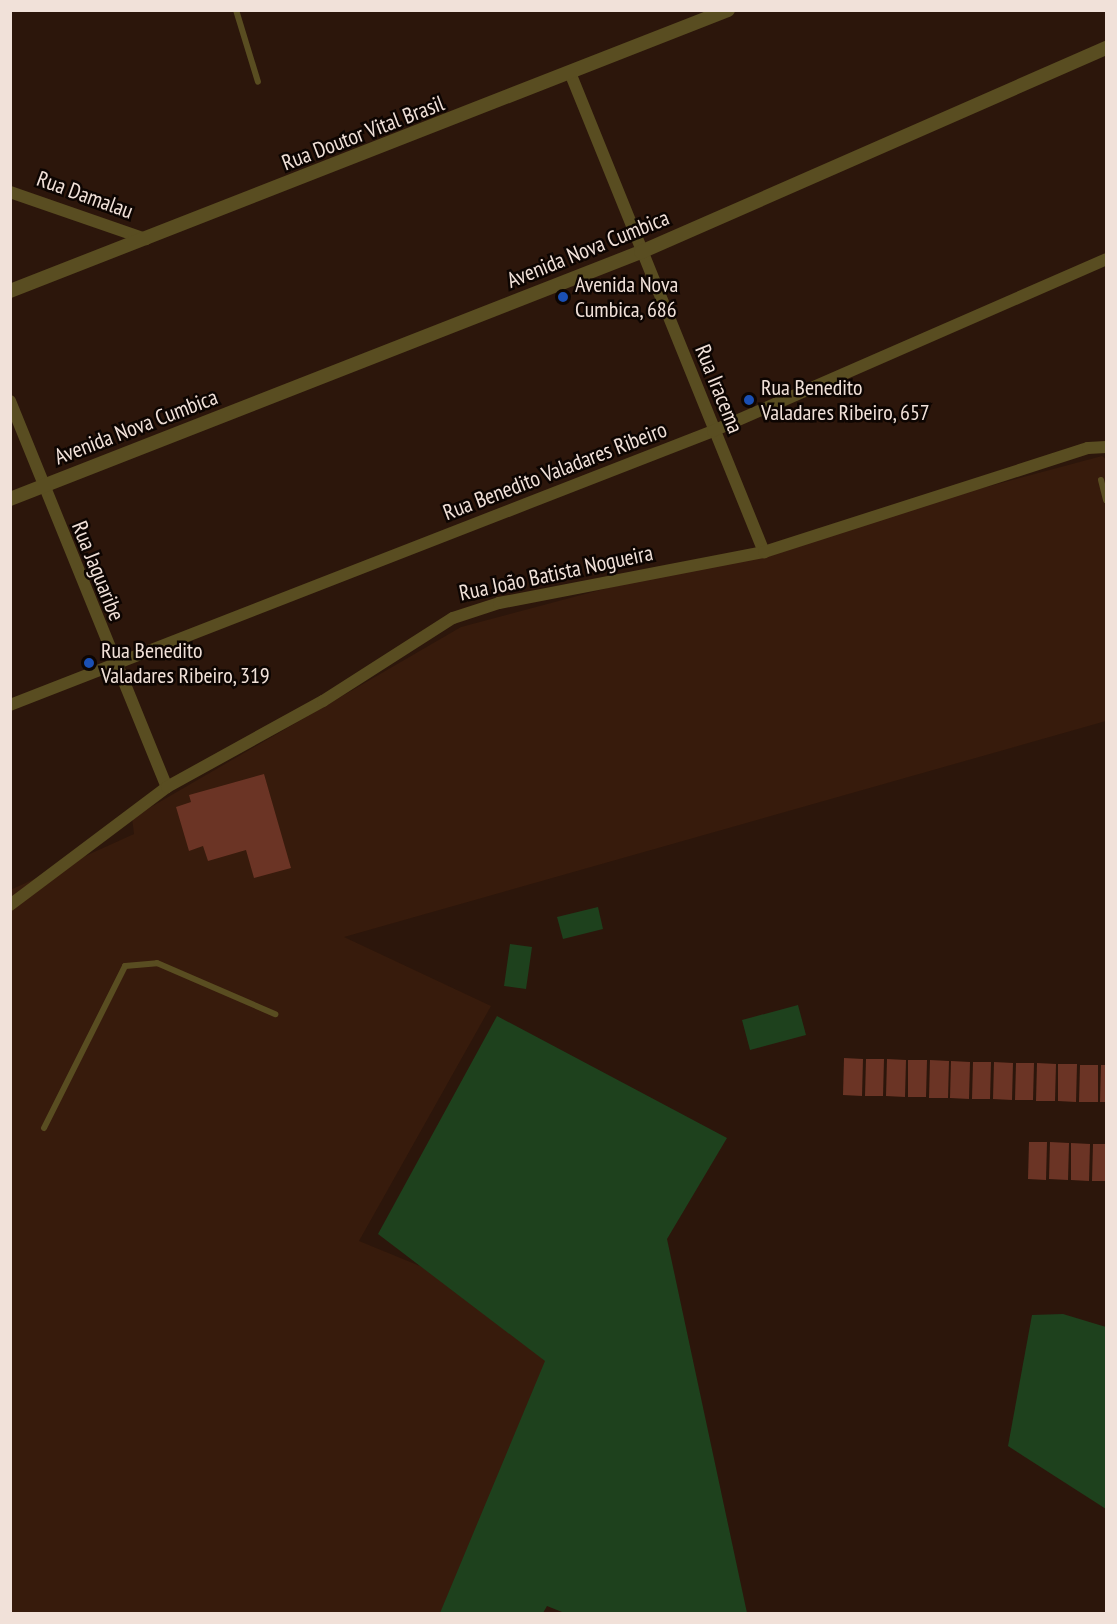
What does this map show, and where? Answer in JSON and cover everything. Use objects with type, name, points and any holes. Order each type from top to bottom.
[{"type":"street","name":"Rua Doutor Vital Brasil","points":[[10,291],[571,75],[728,10]]},
{"type":"street","name":"Avenida Nova Cumbica","points":[[10,499],[642,252],[1107,48]]},
{"type":"street","name":"Rua Iracema","points":[[571,75],[713,431],[764,552]]},
{"type":"street","name":"Rua Damalau","points":[[10,192],[146,239]]},
{"type":"street","name":"Rua Benedito Valadares Ribeiro","points":[[10,705],[713,431],[1107,259]]},
{"type":"street","name":"Rua Jaguaribe","points":[[10,401],[113,666],[167,787]]},
{"type":"street","name":"Rua João Batista Nogueira","points":[[10,905],[167,787],[476,608],[764,552],[1088,448],[1107,447]]},
{"type":"lane","points":[[236,10],[258,82]]},
{"type":"lane","points":[[1101,480],[1107,500]]},
{"type":"lane","points":[[44,1128],[125,966],[157,963],[275,1014]]},
{"type":"shaded area","points":[[1102,456],[1106,459],[1106,721],[344,937],[491,1006],[359,1241],[581,1332],[494,1613],[11,1613],[10,890],[134,834],[132,818],[461,627]]},
{"type":"green space","points":[[598,907],[603,929],[563,939],[557,917]]},
{"type":"green space","points":[[510,944],[532,947],[526,989],[504,986]]},
{"type":"green space","points":[[798,1005],[806,1035],[750,1050],[742,1020]]},
{"type":"green space","points":[[497,1016],[727,1138],[667,1239],[747,1613],[567,1614],[547,1606],[543,1613],[440,1613],[545,1361],[378,1234]]},
{"type":"green space","points":[[1063,1314],[1106,1327],[1106,1509],[1008,1446],[1032,1315]]},
{"type":"building","points":[[264,774],[291,868],[254,878],[246,850],[208,861],[203,846],[189,851],[176,807],[191,802],[189,795]]},
{"type":"building","points":[[844,1058],[863,1059],[862,1096],[843,1095]]},
{"type":"building","points":[[866,1059],[884,1059],[883,1096],[865,1096]]},
{"type":"building","points":[[887,1059],[906,1060],[905,1097],[886,1096]]},
{"type":"building","points":[[908,1060],[927,1060],[926,1097],[908,1097]]},
{"type":"building","points":[[930,1060],[949,1061],[948,1098],[929,1098]]},
{"type":"building","points":[[951,1061],[970,1062],[969,1099],[950,1098]]},
{"type":"building","points":[[973,1062],[991,1062],[990,1099],[972,1099]]},
{"type":"building","points":[[994,1062],[1013,1063],[1012,1100],[993,1099]]},
{"type":"building","points":[[1016,1063],[1034,1063],[1033,1100],[1015,1100]]},
{"type":"building","points":[[1037,1063],[1056,1064],[1055,1101],[1036,1101]]},
{"type":"building","points":[[1058,1064],[1077,1064],[1076,1102],[1058,1101]]},
{"type":"building","points":[[1080,1065],[1098,1065],[1098,1102],[1079,1102]]},
{"type":"building","points":[[1101,1065],[1106,1065],[1106,1102],[1100,1102]]},
{"type":"building","points":[[1029,1142],[1047,1142],[1046,1180],[1028,1179]]},
{"type":"building","points":[[1050,1142],[1069,1143],[1068,1180],[1049,1179]]},
{"type":"building","points":[[1071,1143],[1090,1144],[1089,1181],[1071,1180]]},
{"type":"building","points":[[1093,1144],[1106,1144],[1106,1181],[1092,1181]]},
{"type":"place","name":"Avenida Nova Cumbica, 686","points":[[563,297]]},
{"type":"place","name":"Rua Benedito Valadares Ribeiro, 657","points":[[749,400]]},
{"type":"place","name":"Rua Benedito Valadares Ribeiro, 319","points":[[89,663]]}]
